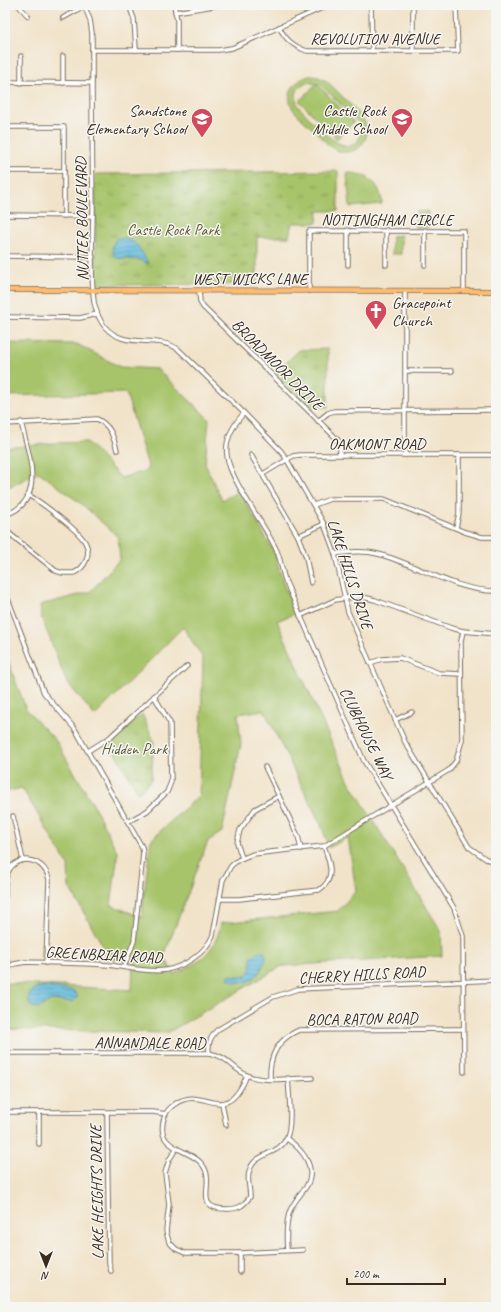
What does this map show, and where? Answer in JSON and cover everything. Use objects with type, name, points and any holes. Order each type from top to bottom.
[{"type":"main road","name":"WEST WICKS LANE","points":[[5,290],[496,292]]},
{"type":"street","points":[[18,5],[28,16]]},
{"type":"street","points":[[63,18],[84,5]]},
{"type":"street","name":"NUTTER BOULEVARD","points":[[84,5],[91,25],[92,50],[94,291]]},
{"type":"street","points":[[129,5],[134,19],[136,50]]},
{"type":"street","points":[[174,5],[177,50]]},
{"type":"street","points":[[175,12],[220,5]]},
{"type":"street","points":[[92,50],[218,50],[232,48],[328,5]]},
{"type":"street","points":[[371,5],[372,51]]},
{"type":"street","points":[[413,5],[413,50]]},
{"type":"street","name":"REVOLUTION AVENUE","points":[[280,27],[286,38],[294,47],[307,51],[458,51],[456,5]]},
{"type":"street","points":[[21,56],[21,83]]},
{"type":"street","points":[[63,82],[64,56]]},
{"type":"street","points":[[5,82],[92,83]]},
{"type":"street","points":[[5,126],[64,127],[64,216]]},
{"type":"street","points":[[5,171],[64,171]]},
{"type":"street","points":[[5,215],[93,216]]},
{"type":"street","points":[[348,230],[348,265]]},
{"type":"street","points":[[386,230],[386,265]]},
{"type":"street","points":[[425,230],[425,265]]},
{"type":"street","name":"NOTTINGHAM CIRCLE","points":[[309,291],[309,231],[425,230],[464,231],[464,292]]},
{"type":"street","points":[[5,256],[93,257]]},
{"type":"street","name":"LAKE HILLS DRIVE","points":[[94,291],[97,314],[105,327],[118,337],[132,342],[164,343],[178,349],[281,450],[324,524],[335,554],[348,612],[405,742],[469,847],[486,859],[496,862]]},
{"type":"street","name":"BROADMOOR DRIVE","points":[[199,291],[199,298],[203,307],[338,440],[340,444],[340,454]]},
{"type":"street","points":[[405,291],[405,455]]},
{"type":"street","points":[[5,317],[80,318],[97,314]]},
{"type":"street","points":[[406,372],[452,372]]},
{"type":"street","points":[[318,421],[328,413],[334,411],[496,410]]},
{"type":"street","name":"CLUBHOUSE WAY","points":[[244,413],[232,427],[228,436],[226,445],[228,464],[276,548],[284,580],[364,761],[390,806],[454,908],[459,920],[463,936],[464,1072]]},
{"type":"street","points":[[5,424],[97,419],[105,423],[112,432],[117,450]]},
{"type":"street","points":[[5,515],[20,506],[28,495],[32,485],[32,472],[21,422]]},
{"type":"street","name":"OAKMONT ROAD","points":[[263,474],[287,460],[300,455],[496,455]]},
{"type":"street","points":[[456,528],[460,513],[459,455]]},
{"type":"street","points":[[251,456],[263,474],[298,536],[306,557],[311,583]]},
{"type":"street","points":[[5,527],[10,534],[58,572],[71,573],[83,566],[88,553],[84,540],[38,501],[28,495]]},
{"type":"street","points":[[314,505],[330,498],[384,498],[475,536],[496,537]]},
{"type":"street","points":[[298,536],[324,524]]},
{"type":"street","points":[[335,554],[353,551],[377,554],[462,585],[496,591]]},
{"type":"street","points":[[5,591],[44,693],[75,729],[141,842],[143,854],[134,941],[124,967]]},
{"type":"street","points":[[300,616],[335,600],[359,596],[370,598],[437,624],[463,631],[496,634]]},
{"type":"street","name":"GREENBRIAR ROAD","points":[[5,970],[10,966],[22,963],[165,970],[176,967],[199,954],[209,944],[213,936],[225,875],[234,863],[242,858],[257,853],[324,846],[448,770],[456,761],[462,740],[461,641],[463,631]]},
{"type":"street","points":[[370,663],[396,657],[439,673],[461,674]]},
{"type":"street","points":[[88,751],[108,738],[187,666]]},
{"type":"street","points":[[129,821],[147,811],[167,792],[171,782],[170,723],[154,696]]},
{"type":"street","points":[[395,720],[412,712]]},
{"type":"street","points":[[265,767],[298,836],[301,849]]},
{"type":"street","points":[[242,858],[237,843],[240,830],[255,809],[279,796]]},
{"type":"street","points":[[13,816],[23,860]]},
{"type":"street","points":[[220,898],[239,899],[319,890],[327,882],[331,871],[324,846]]},
{"type":"street","points":[[5,896],[7,873],[14,864],[23,860],[38,862],[44,867],[48,876],[46,963]]},
{"type":"street","points":[[5,957],[10,966]]},
{"type":"street","name":"CHERRY HILLS ROAD","points":[[209,1053],[208,1044],[211,1037],[217,1030],[285,992],[298,989],[463,980],[496,980]]},
{"type":"street","name":"BOCA RATON ROAD","points":[[270,1078],[271,1059],[275,1050],[289,1035],[299,1030],[463,1029]]},
{"type":"street","name":"ANNANDALE ROAD","points":[[5,1053],[209,1053],[225,1058],[247,1075]]},
{"type":"street","points":[[288,1078],[290,1122],[286,1139],[277,1149],[256,1160],[248,1173],[250,1197],[241,1207],[235,1209],[217,1209],[208,1204],[206,1196],[209,1180],[205,1167],[192,1156],[172,1146],[165,1134],[166,1114],[173,1105],[187,1098],[222,1103],[234,1098],[240,1091],[247,1075],[270,1078],[288,1078],[312,1078]]},
{"type":"street","points":[[222,1103],[226,1125]]},
{"type":"street","points":[[5,1112],[153,1112],[166,1114]]},
{"type":"street","points":[[39,1112],[39,1144]]},
{"type":"street","name":"LAKE HEIGHTS DRIVE","points":[[107,1113],[108,1263],[111,1271]]},
{"type":"street","points":[[286,1139],[302,1151],[309,1164],[310,1171],[310,1177],[305,1189],[296,1200],[289,1213],[287,1227],[287,1250]]},
{"type":"street","points":[[176,1149],[169,1160],[165,1173],[169,1204],[166,1231],[169,1242],[176,1249],[185,1253],[214,1251],[240,1253],[303,1250]]},
{"type":"street","points":[[240,1253],[240,1272]]},
{"type":"green space","points":[[313,76],[324,80],[362,117],[367,132],[364,141],[357,149],[342,152],[332,148],[293,109],[290,104],[290,93],[295,85],[304,78]],"holes":[[[308,82],[321,85],[358,122],[361,135],[353,145],[345,146],[327,136],[298,106],[296,94],[301,85]]]},
{"type":"green space","points":[[317,84],[354,122],[337,139],[299,101]]},
{"type":"green space","name":"Castle Rock Park","points":[[338,171],[338,211],[318,211],[317,223],[292,223],[289,237],[257,237],[257,284],[96,285],[95,174]]},
{"type":"green space","points":[[347,173],[361,175],[372,181],[379,190],[382,204],[350,207]]},
{"type":"green space","points":[[428,211],[429,227],[416,228],[416,212]]},
{"type":"green space","points":[[401,235],[401,254],[392,254],[392,236]]},
{"type":"green space","points":[[5,343],[77,344],[120,367],[157,369],[209,419],[205,464],[222,500],[239,491],[274,552],[283,583],[296,613],[277,621],[349,781],[441,931],[442,956],[282,966],[167,1033],[5,1029],[5,983],[132,990],[133,962],[107,958],[99,939],[69,887],[68,865],[22,788],[5,792],[5,653],[26,709],[56,741],[94,806],[118,853],[111,905],[141,917],[151,840],[199,795],[203,658],[183,627],[95,716],[66,681],[41,616],[40,605],[90,592],[120,559],[118,537],[84,506],[39,472],[5,489],[5,448],[55,443],[87,442],[121,478],[146,471],[148,466],[126,393],[5,396]],"holes":[[[264,710],[321,825],[329,848],[348,837],[356,891],[338,911],[221,923],[215,942],[205,955],[191,965],[174,974],[164,956],[208,841],[222,832],[241,744],[238,714]]]},
{"type":"green space","points":[[328,349],[328,407],[309,407],[275,374],[299,350]]},
{"type":"green space","name":"Hidden Park","points":[[142,714],[154,741],[151,780],[138,792],[109,743]]},
{"type":"water","points":[[117,238],[124,238],[134,242],[149,264],[140,260],[116,258],[112,248]]},
{"type":"water","points":[[258,952],[264,952],[266,956],[258,974],[248,981],[242,982],[235,982],[228,979],[229,975],[241,976],[248,974],[251,957]]},
{"type":"water","points":[[52,987],[74,991],[78,997],[72,1002],[51,1000],[39,1008],[30,1006],[28,999],[31,991],[37,988]]},
{"type":"waterway","points":[[5,1177],[7,1188],[5,1190]]},
{"type":"place","name":"Sandstone Elementary School","points":[[202,138]]},
{"type":"place","name":"Castle Rock Middle School","points":[[402,138]]},
{"type":"place","name":"Gracepoint Church","points":[[376,330]]}]
